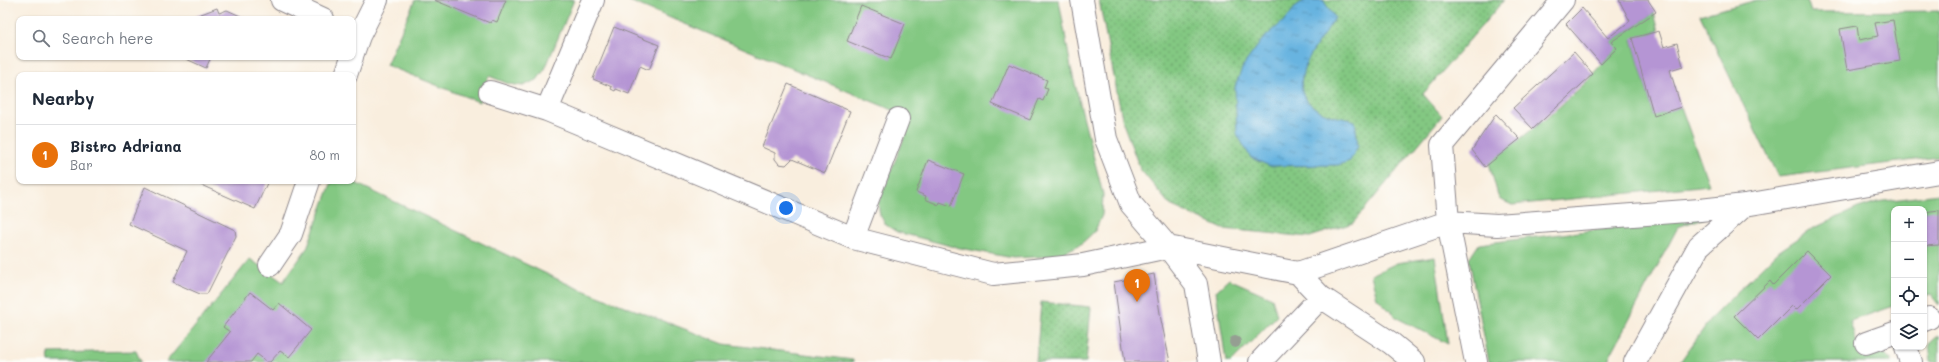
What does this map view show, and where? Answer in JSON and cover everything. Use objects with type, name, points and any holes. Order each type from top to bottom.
[{"type":"street","points":[[282,0],[317,16]]},
{"type":"street","points":[[356,39],[377,0]]},
{"type":"street","points":[[547,110],[592,0]]},
{"type":"street","points":[[1082,0],[1106,139],[1131,204],[1168,247],[1196,284],[1210,362]]},
{"type":"street","points":[[1476,362],[1448,222],[1442,145],[1563,0]]},
{"type":"street","points":[[347,72],[351,60]]},
{"type":"street","points":[[490,92],[547,110],[853,238],[993,274],[1083,265],[1168,247],[1298,273],[1448,222],[1497,225],[1745,205],[1939,172]]},
{"type":"street","points":[[853,238],[898,119]]},
{"type":"street","points":[[270,266],[291,234],[308,184]]},
{"type":"street","points":[[1635,362],[1698,246],[1745,205]]},
{"type":"street","points":[[1298,273],[1321,296],[1391,343],[1414,362]]},
{"type":"street","points":[[1260,362],[1321,296]]},
{"type":"street","points":[[1866,343],[1891,334]]},
{"type":"street","points":[[1907,350],[1911,362]]},
{"type":"green space","points":[[415,0],[574,0],[545,69],[537,80],[523,86],[509,84],[489,76],[479,102],[386,65]]},
{"type":"green space","points":[[627,0],[1059,0],[1071,68],[1103,194],[1102,215],[1095,231],[1081,244],[1057,256],[1013,258],[955,247],[897,232],[886,225],[880,215],[878,204],[912,118]]},
{"type":"green space","points":[[1099,0],[1504,0],[1423,94],[1442,116],[1353,223],[1310,237],[1223,229],[1170,205],[1140,169],[1123,123]]},
{"type":"green space","points":[[1757,0],[1807,0],[1811,12],[1939,11],[1939,157],[1778,177],[1700,15]]},
{"type":"green space","points":[[1654,13],[1659,31],[1632,39],[1654,115],[1681,107],[1709,185],[1512,205],[1499,199],[1489,163],[1548,117],[1592,77],[1591,76],[1616,48],[1611,42]]},
{"type":"green space","points":[[356,183],[572,286],[724,344],[853,360],[853,362],[166,362],[250,259],[283,282],[307,248],[331,184]]},
{"type":"green space","points":[[1939,194],[1939,305],[1931,295],[1927,296],[1927,206],[1891,206],[1891,307],[1850,321],[1861,357],[1881,352],[1891,359],[1892,362],[1680,362],[1712,317],[1775,254],[1812,229],[1858,208],[1877,202]]},
{"type":"green space","points":[[1710,216],[1678,227],[1607,362],[1489,362],[1469,259],[1479,244]]},
{"type":"green space","points":[[1435,257],[1448,344],[1397,318],[1377,298],[1371,275],[1397,263]]},
{"type":"green space","points":[[1229,279],[1272,298],[1277,316],[1231,362],[1226,362],[1216,291]]},
{"type":"green space","points":[[1041,302],[1091,307],[1086,362],[1036,362]]},
{"type":"green space","points":[[1939,335],[1939,362],[1931,362],[1929,344]]},
{"type":"green space","points":[[136,351],[141,362],[49,362],[48,353]]},
{"type":"water","points":[[1305,0],[1323,0],[1335,18],[1305,66],[1302,79],[1302,92],[1309,103],[1322,112],[1355,121],[1358,146],[1350,161],[1338,165],[1270,166],[1251,158],[1237,134],[1235,87],[1243,66],[1262,40],[1287,18],[1296,6]]},
{"type":"building","points":[[434,0],[506,0],[497,22],[492,20],[490,23]]},
{"type":"building","points":[[1619,0],[1648,0],[1656,12],[1611,42],[1617,48],[1601,64],[1566,24],[1582,8],[1608,38],[1630,21]]},
{"type":"building","points":[[861,6],[905,24],[891,59],[847,41]]},
{"type":"building","points":[[217,8],[219,13],[227,10],[240,16],[196,16]]},
{"type":"building","points":[[1893,20],[1900,61],[1847,70],[1840,29],[1857,26],[1859,40],[1878,36],[1875,23]]},
{"type":"building","points":[[614,27],[659,45],[649,70],[640,66],[629,94],[616,89],[615,91],[611,89],[612,87],[593,79]]},
{"type":"building","points":[[1659,31],[1664,47],[1677,43],[1683,66],[1670,70],[1681,107],[1654,116],[1632,38]]},
{"type":"building","points":[[1574,52],[1593,74],[1533,129],[1513,108]]},
{"type":"building","points":[[189,60],[210,60],[206,68]]},
{"type":"building","points":[[1009,64],[1047,80],[1044,88],[1048,89],[1043,101],[1039,99],[1030,120],[992,104]]},
{"type":"building","points":[[788,84],[850,111],[825,173],[792,159],[786,165],[779,164],[775,159],[775,153],[762,147]]},
{"type":"building","points":[[1496,114],[1520,139],[1485,167],[1472,150]]},
{"type":"building","points":[[928,160],[964,174],[951,206],[940,202],[939,205],[925,199],[926,196],[916,192]]},
{"type":"building","points":[[199,184],[267,184],[255,209]]},
{"type":"building","points":[[145,187],[235,230],[236,236],[207,294],[200,294],[173,282],[187,251],[129,224]]},
{"type":"building","points":[[1939,210],[1939,245],[1927,246],[1927,212]]},
{"type":"building","points":[[1807,251],[1831,275],[1796,310],[1792,306],[1758,340],[1734,316],[1770,281],[1773,285]]},
{"type":"building","points":[[1154,274],[1161,320],[1170,362],[1125,362],[1114,282]]},
{"type":"building","points":[[250,292],[273,310],[279,303],[311,330],[289,357],[280,351],[270,362],[267,362],[257,354],[251,362],[206,362],[230,332],[223,327]]},
{"type":"place","name":"Bistro Adriana","points":[[1137,302]]}]
